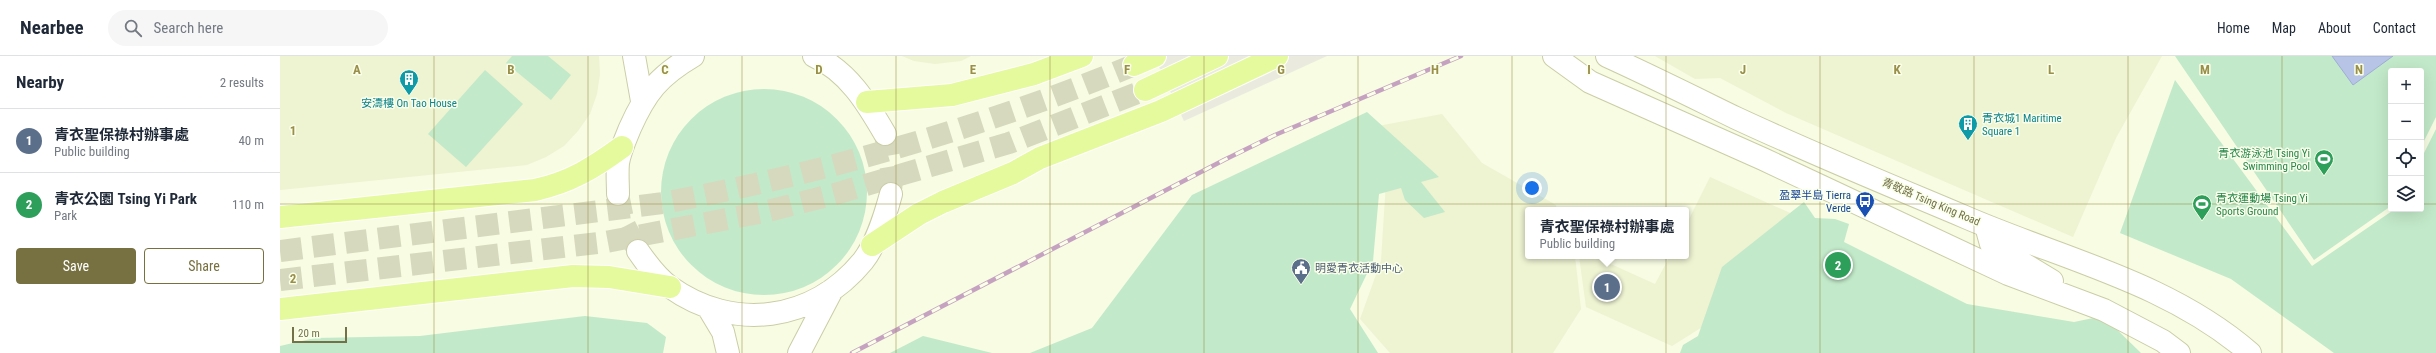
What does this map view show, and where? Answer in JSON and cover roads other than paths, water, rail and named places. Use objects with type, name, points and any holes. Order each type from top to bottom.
[{"type":"main road","points":[[634,56],[642,101]]},
{"type":"main road","points":[[618,194],[618,164],[622,147],[642,101],[657,83],[675,66],[693,56]]},
{"type":"main road","points":[[1134,65],[1156,56]]},
{"type":"main road","points":[[1145,90],[1217,56]]},
{"type":"main road","points":[[872,245],[920,214],[943,202],[1013,173],[1040,158],[1189,99],[1277,56]]},
{"type":"main road","name":"青敬路 Tsing King Road","points":[[1554,56],[1590,82],[1678,120],[1990,240],[2143,285],[2184,306],[2235,340],[2250,353]]},
{"type":"main road","name":"青敬路 Tsing King Road","points":[[1607,56],[1768,132],[1990,240],[2008,274],[2084,301],[2163,341],[2179,353]]},
{"type":"main road","points":[[822,58],[848,80],[867,102],[885,134]]},
{"type":"main road","points":[[867,102],[952,95],[1034,74],[1076,58]]},
{"type":"main road","points":[[1653,77],[1669,100],[1678,120]]},
{"type":"main road","points":[[280,217],[541,189],[561,184],[580,175],[622,147]]},
{"type":"main road","points":[[638,251],[653,272],[670,287],[708,308],[739,316],[776,313],[804,306],[832,290],[864,260],[872,245],[890,194]]},
{"type":"main road","points":[[280,309],[573,276],[609,277],[670,287]]},
{"type":"main road","points":[[798,353],[832,290]]},
{"type":"main road","points":[[708,308],[723,332],[728,353]]},
{"type":"water","points":[[2332,56],[2393,56],[2353,85]]},
{"type":"tunnel","points":[[280,251],[663,203],[783,178],[843,163],[961,128],[1077,88],[1134,65]]},
{"type":"tunnel","points":[[280,280],[606,242],[764,212],[835,194],[1009,143],[1145,90]]},
{"type":"tunnel","points":[[885,134],[892,175],[891,194]]},
{"type":"tunnel","points":[[618,194],[624,224],[638,251]]},
{"type":"railway","points":[[852,353],[1275,135],[1461,56]]},
{"type":"place","name":"安濤樓 On Tao House","points":[[409,96]]},
{"type":"place","name":"青衣城1 Maritime Square 1","points":[[1968,141]]},
{"type":"place","name":"青衣游泳池 Tsing Yi Swimming Pool","points":[[2324,176]]},
{"type":"place","name":"盈翠半島 Tierra Verde","points":[[1865,218]]},
{"type":"place","name":"青衣運動場 Tsing Yi Sports Ground","points":[[2202,221]]},
{"type":"place","name":"青衣公園 Tsing Yi Park","points":[[1838,265]]},
{"type":"place","name":"明愛青衣活動中心","points":[[1301,285]]},
{"type":"place","name":"青衣聖保祿村辦事處","points":[[1607,287]]}]
